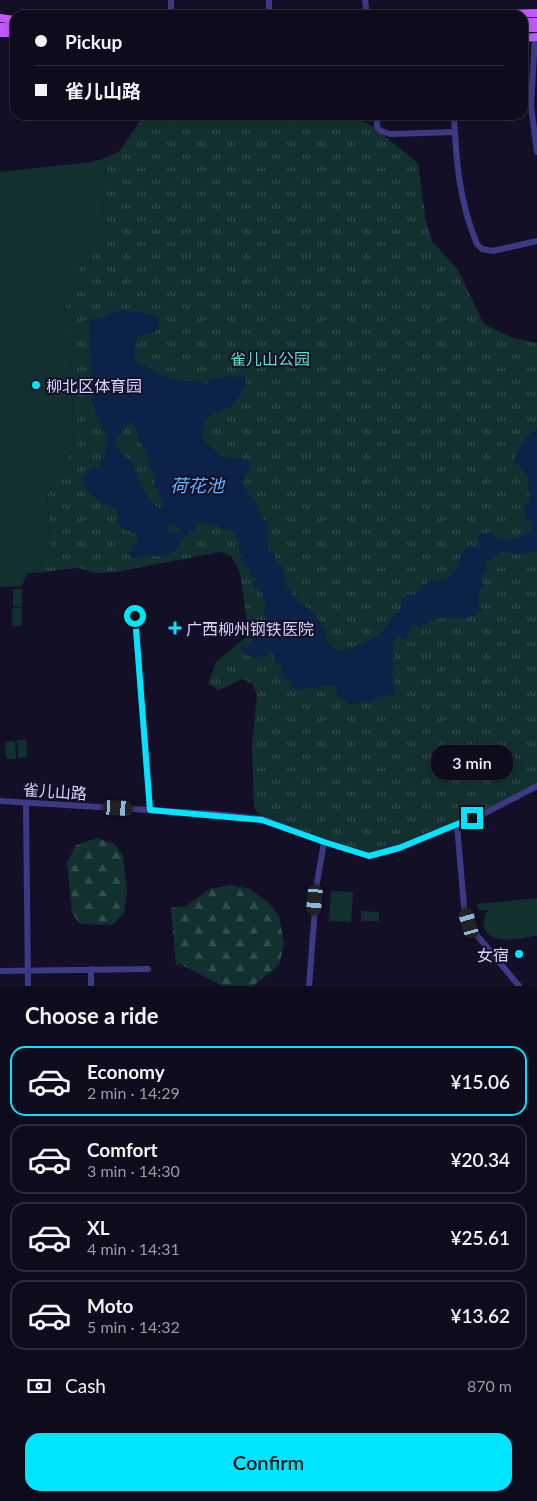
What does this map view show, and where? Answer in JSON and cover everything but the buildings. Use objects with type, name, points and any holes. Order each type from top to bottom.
[{"type":"street","points":[[536,36],[531,106],[537,152]]},
{"type":"street","points":[[377,120],[377,127],[381,131],[390,134],[454,132]]},
{"type":"street","points":[[454,120],[462,196],[478,244],[482,249],[493,250],[537,242]]},
{"type":"street","points":[[135,616],[150,810]]},
{"type":"street","name":"雀儿山路","points":[[0,801],[150,810],[262,820],[369,856],[399,848],[485,813],[537,786]]},
{"type":"street","points":[[26,803],[28,986]]},
{"type":"street","points":[[456,825],[464,907],[471,928],[519,986]]},
{"type":"street","points":[[309,986],[317,883],[324,842]]},
{"type":"street","points":[[91,969],[91,986]]},
{"type":"street","points":[[1,971],[148,969]]},
{"type":"green space","name":"雀儿山公园","points":[[141,120],[361,120],[372,126],[418,163],[426,221],[432,241],[458,270],[484,324],[513,338],[537,343],[537,785],[458,822],[428,832],[398,846],[369,854],[263,819],[254,808],[252,745],[257,696],[253,684],[243,679],[219,690],[208,684],[216,662],[249,635],[240,573],[231,556],[220,552],[116,572],[96,573],[78,568],[34,573],[51,552],[47,495],[74,446],[69,325],[64,294],[103,229],[102,191],[105,177],[102,159],[119,152]]},
{"type":"green space","name":"柳北区体育园","points":[[102,159],[105,177],[102,191],[103,229],[64,294],[69,325],[74,446],[47,495],[51,552],[34,573],[27,573],[22,586],[0,587],[0,172],[91,162]]},
{"type":"green space","points":[[13,589],[22,589],[22,607],[13,607]]},
{"type":"green space","points":[[12,608],[22,608],[22,626],[12,626]]},
{"type":"green space","points":[[17,740],[26,740],[27,757],[18,758]]},
{"type":"green space","points":[[15,741],[16,759],[6,759],[5,742]]},
{"type":"green space","points":[[97,838],[115,844],[123,856],[127,891],[124,913],[112,925],[80,924],[72,913],[67,863],[76,845]]},
{"type":"green space","points":[[231,885],[250,889],[268,902],[279,916],[284,944],[279,965],[253,986],[222,986],[180,964],[176,965],[171,908],[187,906],[209,889]]},
{"type":"green space","points":[[331,891],[353,892],[351,922],[329,921]]},
{"type":"green space","points":[[537,898],[537,936],[508,940],[494,938],[489,935],[484,924],[485,914],[488,910],[478,910],[477,904]]},
{"type":"green space","points":[[361,911],[379,912],[379,921],[361,921]]},
{"type":"water","name":"荷花池","points":[[124,309],[130,313],[137,311],[158,317],[159,326],[155,332],[137,337],[135,352],[135,359],[139,365],[146,365],[157,374],[179,380],[201,381],[204,385],[209,384],[209,379],[230,376],[238,378],[242,375],[246,378],[246,385],[232,406],[213,413],[204,422],[202,439],[222,457],[247,459],[250,471],[245,474],[243,484],[250,496],[255,500],[263,521],[267,520],[268,552],[273,552],[278,564],[282,564],[287,588],[292,588],[291,595],[297,596],[298,604],[312,611],[327,633],[325,640],[336,649],[343,651],[369,641],[380,634],[402,606],[401,599],[406,598],[406,594],[414,595],[430,580],[436,582],[450,578],[452,572],[457,569],[463,552],[471,544],[472,547],[480,546],[477,535],[491,532],[493,537],[508,540],[532,530],[532,522],[526,520],[524,507],[529,502],[528,476],[514,460],[520,446],[537,429],[537,551],[524,554],[502,552],[485,563],[486,569],[481,578],[484,585],[479,592],[478,605],[482,610],[476,614],[470,617],[436,619],[425,624],[420,629],[416,625],[410,627],[407,633],[409,637],[403,640],[399,636],[394,638],[392,651],[395,656],[392,660],[394,669],[392,673],[396,695],[387,695],[372,699],[376,701],[359,702],[352,705],[336,696],[337,690],[333,685],[298,690],[291,686],[290,679],[282,676],[280,673],[283,670],[276,662],[272,653],[268,651],[268,654],[264,656],[253,658],[246,655],[240,649],[242,646],[248,647],[264,629],[266,604],[260,589],[255,589],[251,581],[256,581],[256,578],[250,576],[252,572],[242,563],[240,558],[243,556],[239,553],[239,546],[242,543],[238,542],[234,536],[237,533],[234,532],[232,534],[231,528],[228,531],[216,525],[197,522],[195,526],[198,529],[190,531],[187,537],[181,540],[178,548],[167,557],[147,555],[131,558],[128,552],[131,552],[131,548],[138,540],[136,532],[127,531],[122,528],[116,521],[119,519],[117,512],[119,509],[106,505],[94,498],[83,482],[83,475],[88,473],[90,469],[102,466],[101,460],[104,459],[108,439],[92,404],[89,319],[102,319],[106,315]],"holes":[[[130,422],[134,423],[139,441],[147,451],[149,466],[154,472],[154,483],[163,503],[161,508],[153,505],[141,486],[132,462],[116,446],[115,440]],[[169,523],[180,527],[182,531],[179,533],[168,533]]]},
{"type":"place","name":"柳北区体育园","points":[[36,385]]},
{"type":"place","name":"广西柳州钢铁医院","points":[[175,628]]},
{"type":"place","name":"女宿","points":[[519,954]]},
{"type":"route","points":[[135,616],[150,810],[215,814],[262,820],[369,856],[399,848],[472,818]]}]
